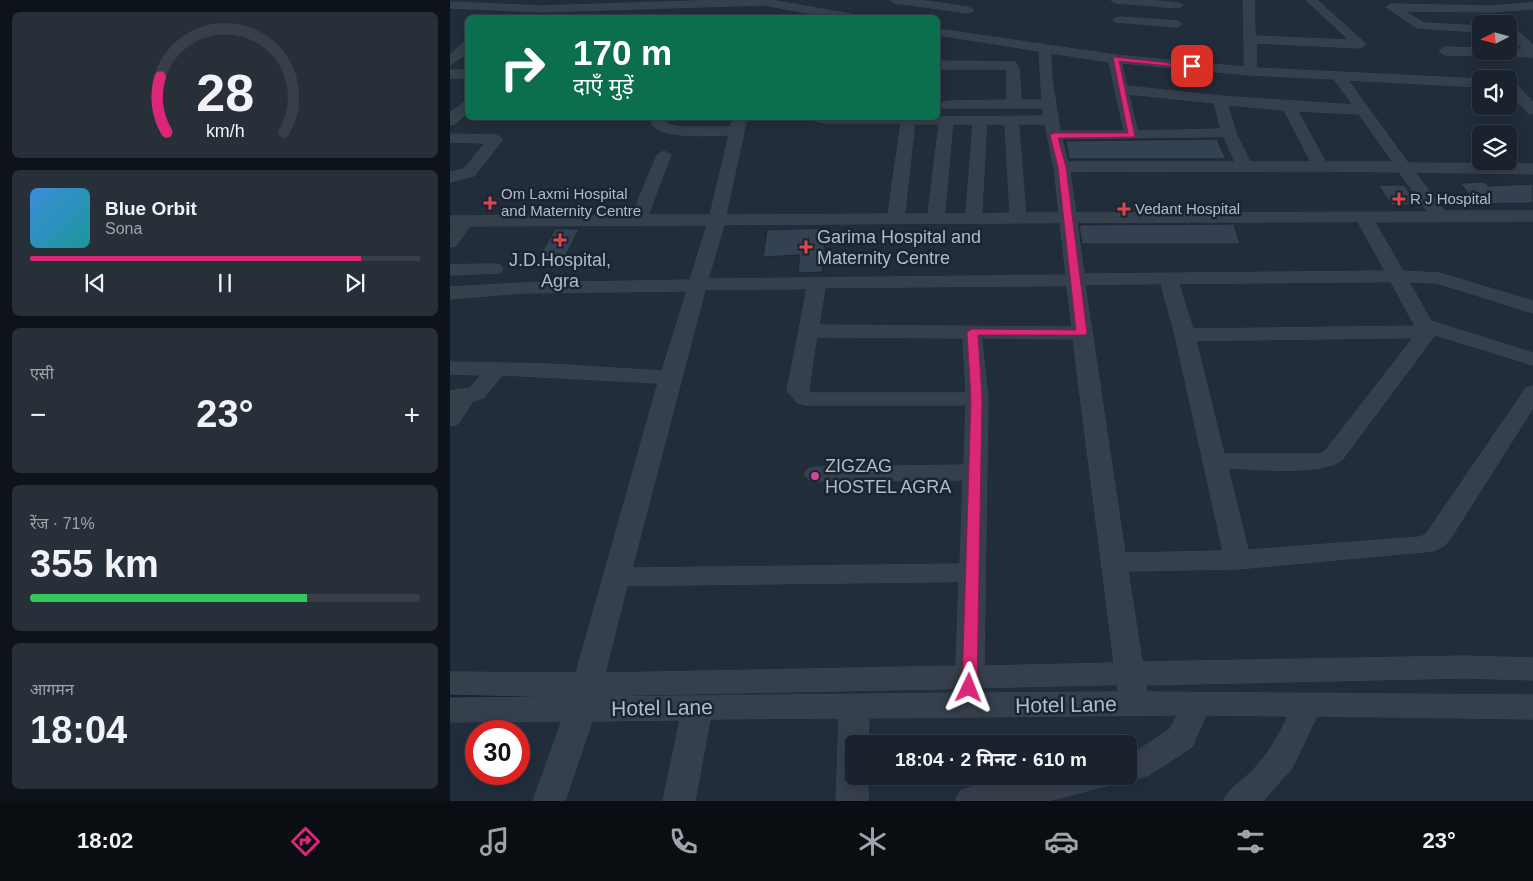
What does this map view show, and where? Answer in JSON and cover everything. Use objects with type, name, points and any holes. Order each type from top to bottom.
[{"type":"street","points":[[894,0],[932,15]]},
{"type":"street","points":[[955,24],[974,0]]},
{"type":"street","points":[[1116,0],[1179,2],[1176,30],[1118,20]]},
{"type":"street","points":[[1249,0],[1250,72]]},
{"type":"street","points":[[1249,39],[1360,44],[1311,0]]},
{"type":"street","points":[[1380,0],[1421,26],[1472,29]]},
{"type":"street","points":[[767,15],[769,1]]},
{"type":"street","points":[[450,6],[503,8],[608,7],[769,1],[800,3],[821,12],[838,15]]},
{"type":"street","points":[[821,12],[836,4]]},
{"type":"street","points":[[1391,7],[1433,4],[1490,9],[1533,6]]},
{"type":"street","points":[[604,15],[608,7]]},
{"type":"street","points":[[497,15],[503,8]]},
{"type":"street","points":[[1490,9],[1496,15]]},
{"type":"street","points":[[940,18],[1045,50],[1115,59],[1250,72],[1472,84]]},
{"type":"street","points":[[1518,28],[1528,29]]},
{"type":"street","points":[[1518,38],[1533,52]]},
{"type":"street","points":[[450,61],[465,48]]},
{"type":"street","points":[[1045,50],[1046,79],[1062,167],[1066,217],[1132,688],[1464,667],[1533,669]]},
{"type":"street","points":[[1445,51],[1533,52]]},
{"type":"street","points":[[1115,59],[1132,135]]},
{"type":"street","points":[[940,65],[1011,65],[1013,68],[1014,104]]},
{"type":"street","points":[[450,74],[465,74]]},
{"type":"street","points":[[1339,77],[1439,216]]},
{"type":"street","points":[[1517,85],[1525,85]]},
{"type":"street","points":[[1121,89],[1220,100],[1362,110]]},
{"type":"street","points":[[1517,93],[1533,110]]},
{"type":"street","points":[[450,99],[465,99]]},
{"type":"street","points":[[1220,100],[1229,133],[1245,166]]},
{"type":"street","points":[[940,104],[1014,104],[1052,120]]},
{"type":"street","points":[[1289,106],[1321,166]]},
{"type":"street","points":[[450,121],[465,107]]},
{"type":"street","points":[[940,119],[1052,120],[1132,135],[1229,133]]},
{"type":"street","points":[[936,218],[947,119]]},
{"type":"street","points":[[974,218],[980,119]]},
{"type":"street","points":[[549,801],[585,695],[670,378],[717,219],[739,124],[670,129],[659,124],[659,120]]},
{"type":"street","points":[[896,218],[909,120]]},
{"type":"street","points":[[1012,120],[1018,217]]},
{"type":"street","points":[[450,138],[496,139],[469,173],[450,177]]},
{"type":"street","points":[[638,220],[664,155]]},
{"type":"street","points":[[1062,167],[1321,166],[1533,170]]},
{"type":"street","points":[[1215,461],[1316,462],[1327,460],[1334,455],[1424,336],[1424,328],[1364,216]]},
{"type":"street","points":[[450,242],[458,221],[1533,216]]},
{"type":"street","points":[[450,270],[494,269]]},
{"type":"street","points":[[450,293],[522,288],[696,286],[817,282],[1432,276],[1533,307]]},
{"type":"street","points":[[1168,279],[1185,335],[1238,560]]},
{"type":"street","points":[[817,282],[798,391],[805,399],[977,399]]},
{"type":"street","points":[[1185,335],[1424,328],[1533,359]]},
{"type":"street","points":[[809,331],[1082,333]]},
{"type":"street","points":[[450,683],[585,695],[969,690],[977,399],[972,332]]},
{"type":"street","points":[[450,368],[497,368],[670,378]]},
{"type":"street","points":[[450,419],[457,397],[480,393],[497,368]]},
{"type":"street","points":[[1114,562],[1238,560],[1411,547],[1435,540],[1530,402]]},
{"type":"street","points":[[816,474],[975,472]]},
{"type":"street","points":[[617,577],[972,573]]},
{"type":"street","name":"Hotel Lane","points":[[450,710],[585,695],[697,708],[854,706],[969,690],[1132,688],[1197,703],[1533,707]]},
{"type":"street","points":[[1137,766],[1181,738],[1197,703]]},
{"type":"street","points":[[1239,801],[1258,787],[1290,747],[1307,705]]},
{"type":"street","points":[[852,801],[854,706]]},
{"type":"street","points":[[679,801],[697,708]]},
{"type":"street","points":[[971,801],[1058,785]]},
{"type":"building","points":[[1217,139],[1226,159],[1069,159],[1066,141]]},
{"type":"building","points":[[1485,182],[1488,186],[1533,184],[1533,203],[1477,204],[1460,183]]},
{"type":"building","points":[[1378,185],[1404,185],[1418,205],[1392,205]]},
{"type":"building","points":[[1234,224],[1240,244],[1082,244],[1079,225]]},
{"type":"building","points":[[826,228],[822,272],[798,273],[800,255],[763,257],[767,230]]},
{"type":"building","points":[[555,229],[579,229],[565,257],[539,257]]},
{"type":"waterway","points":[[450,697],[528,697]]},
{"type":"place","name":"R J Hospital","points":[[1399,199]]},
{"type":"place","name":"Om Laxmi Hospital and Maternity Centre","points":[[490,203]]},
{"type":"place","name":"Vedant Hospital","points":[[1124,209]]},
{"type":"place","name":"J.D.Hospital, Agra","points":[[560,240]]},
{"type":"place","name":"Garima Hospital and Maternity Centre","points":[[806,247]]},
{"type":"place","name":"ZIGZAG HOSTEL AGRA","points":[[815,476]]},
{"type":"route","points":[[969,688],[977,399],[972,332],[1082,333],[1066,217],[1062,167],[1054,135],[1132,135],[1115,59],[1192,66]]}]
